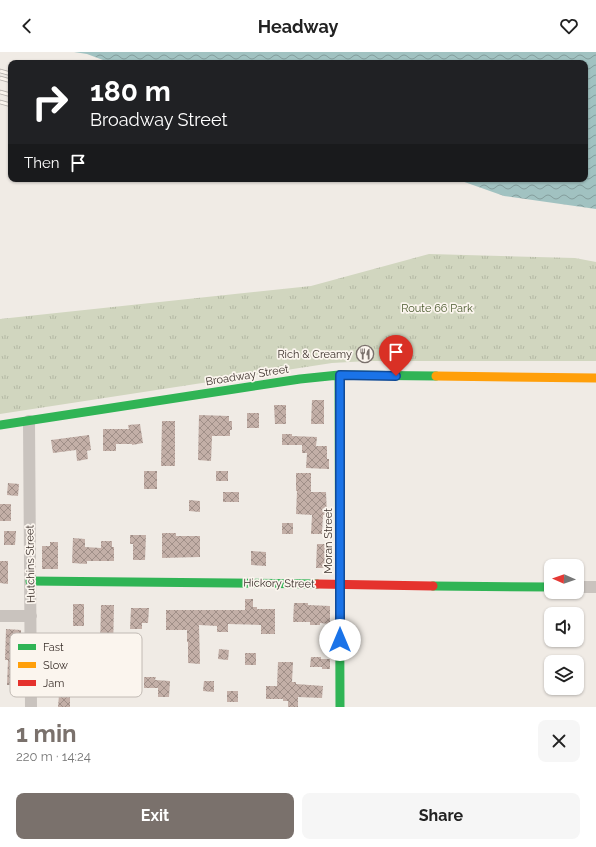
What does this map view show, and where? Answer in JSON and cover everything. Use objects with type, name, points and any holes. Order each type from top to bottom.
[{"type":"street","name":"Broadway Street","points":[[0,425],[300,379],[340,375],[596,378]]},
{"type":"street","name":"Moran Street","points":[[340,375],[340,707]]},
{"type":"street","name":"Hutchins Street","points":[[29,421],[31,633]]},
{"type":"street","name":"Hickory Street","points":[[30,581],[544,587]]},
{"type":"street","points":[[584,587],[596,587]]},
{"type":"street","points":[[0,616],[31,616]]},
{"type":"green space","name":"Route 66 Park","points":[[429,254],[575,258],[596,262],[596,361],[368,361],[332,363],[0,414],[0,319],[311,286]]},
{"type":"water","points":[[74,52],[596,52],[596,209],[504,196],[464,182],[588,182],[588,60],[103,60],[87,54]]},
{"type":"building","points":[[312,400],[324,400],[324,424],[311,424]]},
{"type":"building","points":[[274,405],[286,405],[286,424],[275,424]]},
{"type":"building","points":[[247,413],[259,413],[259,428],[247,428]]},
{"type":"building","points":[[199,415],[229,416],[229,421],[232,421],[230,436],[212,436],[211,461],[198,460]]},
{"type":"building","points":[[162,421],[175,421],[175,466],[161,466]]},
{"type":"building","points":[[140,424],[143,443],[132,445],[116,444],[116,451],[103,451],[103,429],[129,429],[128,425]]},
{"type":"building","points":[[282,434],[317,437],[316,446],[327,446],[329,469],[306,468],[307,453],[302,453],[302,445],[282,445]]},
{"type":"building","points":[[89,435],[91,450],[87,451],[88,459],[77,461],[76,450],[53,453],[51,440]]},
{"type":"building","points":[[144,471],[157,471],[157,489],[144,489]]},
{"type":"building","points":[[216,471],[228,471],[228,481],[216,481]]},
{"type":"building","points":[[296,473],[311,473],[311,492],[326,492],[327,515],[323,515],[322,534],[311,534],[312,515],[296,514]]},
{"type":"building","points":[[8,483],[19,484],[18,496],[7,495]]},
{"type":"building","points":[[223,492],[239,492],[239,502],[223,502]]},
{"type":"building","points":[[189,500],[200,501],[200,512],[189,511]]},
{"type":"building","points":[[0,504],[11,504],[11,521],[0,521]]},
{"type":"building","points":[[282,523],[293,523],[293,534],[282,534]]},
{"type":"building","points":[[4,531],[16,531],[15,545],[4,545]]},
{"type":"building","points":[[162,533],[176,533],[176,536],[200,536],[200,557],[162,558]]},
{"type":"building","points":[[130,535],[146,535],[145,560],[133,560],[133,544],[130,544]]},
{"type":"building","points":[[73,538],[85,539],[85,547],[101,548],[101,541],[112,541],[112,547],[114,547],[114,561],[87,561],[87,564],[72,563]]},
{"type":"building","points":[[50,542],[58,542],[58,569],[42,569],[42,546],[50,546]]},
{"type":"building","points":[[317,544],[327,544],[327,551],[329,551],[329,568],[316,568]]},
{"type":"building","points":[[251,551],[266,552],[266,566],[251,565]]},
{"type":"building","points":[[0,561],[8,561],[8,584],[0,583]]},
{"type":"building","points":[[245,599],[253,599],[253,607],[257,607],[257,609],[275,609],[275,634],[261,634],[261,625],[228,624],[228,632],[217,632],[217,626],[199,625],[200,664],[188,663],[187,630],[166,630],[166,610],[245,610]]},
{"type":"building","points":[[294,603],[330,606],[330,624],[320,623],[320,625],[310,625],[310,622],[293,622]]},
{"type":"building","points":[[73,604],[84,604],[84,626],[73,626]]},
{"type":"building","points":[[101,605],[114,605],[113,633],[100,633]]},
{"type":"building","points":[[131,608],[149,608],[148,623],[142,623],[142,629],[130,629]]},
{"type":"building","points":[[6,629],[21,630],[21,633],[10,633],[10,685],[7,685],[8,660],[5,660]]},
{"type":"building","points":[[219,649],[229,650],[228,660],[218,659]]},
{"type":"building","points":[[245,653],[256,653],[256,665],[245,665]]},
{"type":"building","points":[[311,657],[330,659],[330,669],[310,667]]},
{"type":"building","points":[[278,662],[293,662],[292,682],[296,682],[296,684],[323,686],[322,698],[298,697],[298,707],[288,707],[288,701],[283,701],[283,699],[266,699],[266,686],[277,686]]},
{"type":"building","points":[[144,677],[156,677],[155,680],[170,681],[169,697],[158,697],[158,688],[144,688]]},
{"type":"building","points":[[204,681],[214,681],[214,692],[203,691]]},
{"type":"building","points":[[227,691],[238,691],[238,702],[227,702]]},
{"type":"building","points":[[59,697],[70,697],[70,707],[58,707]]},
{"type":"railway","points":[[0,71],[8,73]]},
{"type":"railway","points":[[0,78],[8,80]]},
{"type":"railway","points":[[0,92],[8,94]]},
{"type":"railway","points":[[0,102],[8,104]]},
{"type":"traffic: fast","points":[[339,375],[340,707]]},
{"type":"traffic: fast","points":[[0,425],[300,379],[339,375],[436,376]]},
{"type":"traffic: fast","points":[[30,581],[317,584]]},
{"type":"traffic: fast","points":[[433,586],[544,587]]},
{"type":"traffic: slow","points":[[436,376],[596,378]]},
{"type":"traffic: jam","points":[[317,584],[433,586]]},
{"type":"place","name":"Rich & Creamy","points":[[365,354]]},
{"type":"route","points":[[340,640],[340,375],[396,376]]}]
